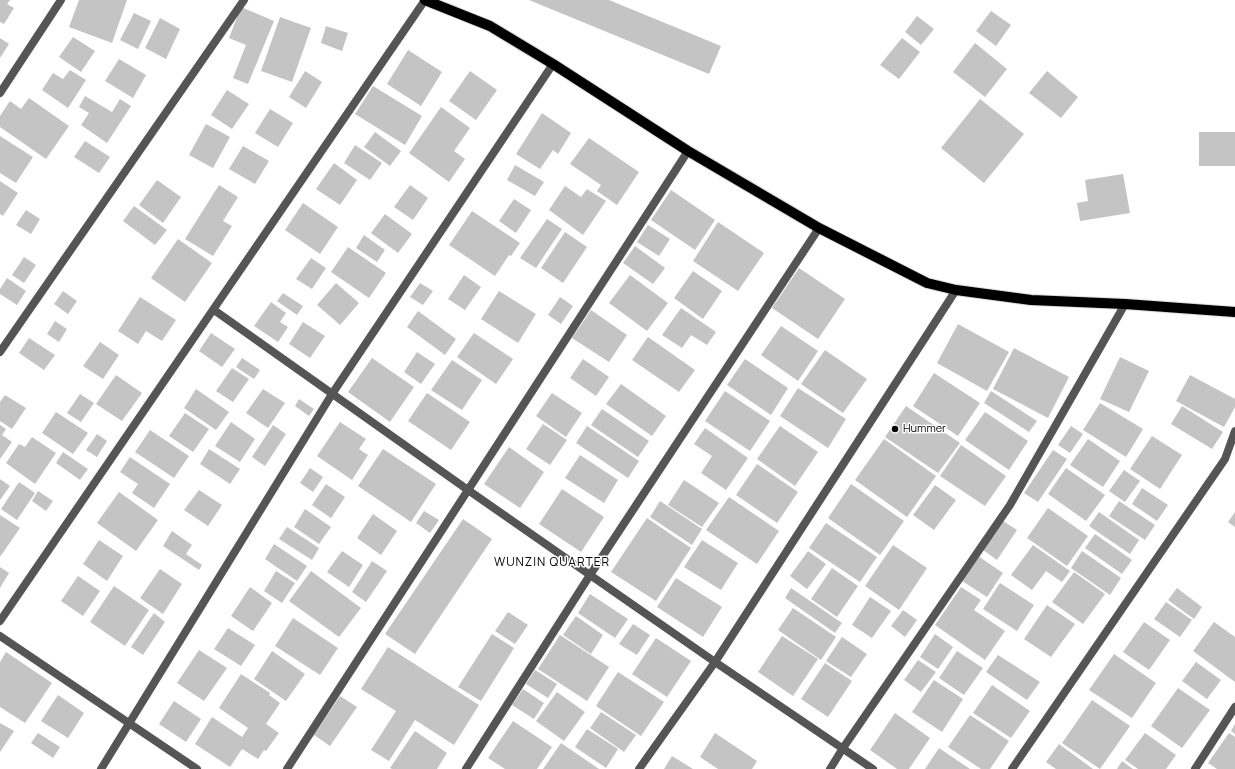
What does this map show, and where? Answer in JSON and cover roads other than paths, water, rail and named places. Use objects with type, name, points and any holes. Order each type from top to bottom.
[{"type":"main road","points":[[425,0],[490,26],[553,64],[688,151],[819,228],[927,283],[956,290],[1031,300],[1125,304],[1235,312]]},
{"type":"street","points":[[0,93],[61,0]]},
{"type":"street","points":[[0,352],[244,0]]},
{"type":"street","points":[[0,621],[425,0]]},
{"type":"street","points":[[101,769],[332,394],[553,64]]},
{"type":"street","points":[[287,769],[688,151]]},
{"type":"street","points":[[466,769],[590,574],[819,228]]},
{"type":"street","points":[[639,769],[715,662],[956,290]]},
{"type":"street","points":[[830,769],[1010,505],[1125,304]]},
{"type":"street","points":[[214,310],[468,490],[715,662],[873,769]]},
{"type":"street","points":[[1012,769],[1225,459],[1235,431]]},
{"type":"street","points":[[0,636],[197,769]]},
{"type":"street","points":[[1195,769],[1235,707]]},
{"type":"place","name":"Hummer","points":[[895,429]]},
{"type":"district","name":"WUNZIN QUARTER","points":[[552,563]]}]
